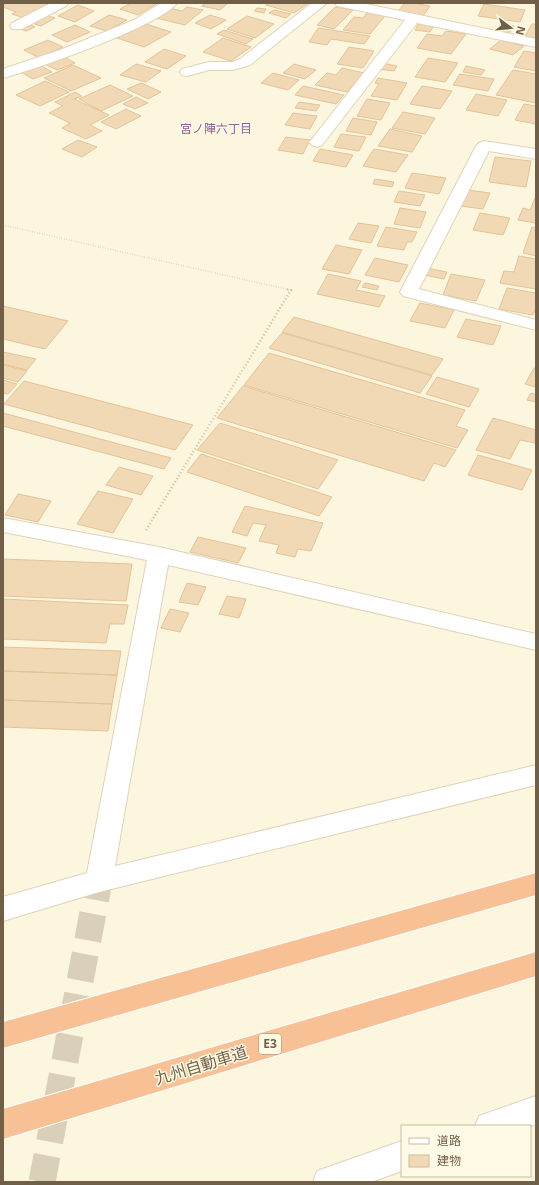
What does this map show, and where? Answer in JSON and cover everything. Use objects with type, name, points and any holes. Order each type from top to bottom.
[{"type":"highway","points":[[3,1035],[536,884]]},
{"type":"highway","name":"九州自動車道","points":[[3,1124],[536,964]]},
{"type":"street","points":[[16,26],[61,3]]},
{"type":"street","points":[[3,74],[65,53],[140,23],[170,3]]},
{"type":"street","points":[[187,72],[209,66],[234,66],[245,62],[320,3]]},
{"type":"street","points":[[342,3],[536,43]]},
{"type":"street","points":[[316,142],[414,18]]},
{"type":"street","points":[[536,154],[484,146],[460,189],[409,292],[536,325]]},
{"type":"street","points":[[3,525],[159,555],[536,642]]},
{"type":"street","points":[[99,881],[159,555]]},
{"type":"street","points":[[3,908],[99,881],[536,775]]},
{"type":"street","points":[[493,1125],[536,1110]]},
{"type":"street","points":[[328,1182],[401,1156]]},
{"type":"path","points":[[3,225],[291,290],[134,550]]},
{"type":"building","points":[[7,3],[54,3],[24,18],[12,14],[16,12],[3,7],[3,5]]},
{"type":"building","points":[[131,3],[156,4],[138,15],[120,9]]},
{"type":"building","points":[[206,3],[228,3],[220,10],[202,6]]},
{"type":"building","points":[[268,3],[309,3],[294,13],[266,5]]},
{"type":"building","points":[[405,3],[430,6],[423,16],[398,11]]},
{"type":"building","points":[[484,4],[525,10],[520,22],[478,16]]},
{"type":"building","points":[[78,5],[94,11],[75,22],[58,16]]},
{"type":"building","points":[[187,7],[203,10],[185,25],[156,18],[169,8],[182,11]]},
{"type":"building","points":[[335,7],[353,10],[334,29],[317,25]]},
{"type":"building","points":[[257,8],[266,9],[264,13],[254,11]]},
{"type":"building","points":[[274,10],[291,14],[286,18],[269,13]]},
{"type":"building","points":[[367,13],[385,16],[370,34],[343,30],[354,17],[363,18]]},
{"type":"building","points":[[44,14],[55,18],[41,26],[29,22]]},
{"type":"building","points":[[109,15],[127,20],[107,31],[90,26]]},
{"type":"building","points":[[210,15],[226,20],[211,29],[195,23]]},
{"type":"building","points":[[247,16],[274,24],[255,38],[227,29]]},
{"type":"building","points":[[27,23],[35,27],[26,31],[17,28]]},
{"type":"building","points":[[143,23],[171,32],[144,47],[117,38]]},
{"type":"building","points":[[419,23],[434,25],[430,32],[415,30]]},
{"type":"building","points":[[501,23],[514,26],[509,33],[496,30]]},
{"type":"building","points":[[532,24],[536,24],[536,38],[525,36]]},
{"type":"building","points":[[75,25],[90,32],[67,42],[52,35]]},
{"type":"building","points":[[318,28],[370,36],[364,44],[331,39],[327,45],[309,42]]},
{"type":"building","points":[[224,30],[253,39],[246,44],[217,34]]},
{"type":"building","points":[[446,31],[466,34],[451,54],[417,48],[427,34],[442,36]]},
{"type":"building","points":[[223,38],[251,47],[231,61],[203,52]]},
{"type":"building","points":[[48,40],[63,47],[39,58],[24,50]]},
{"type":"building","points":[[501,40],[524,46],[513,55],[490,49]]},
{"type":"building","points":[[349,47],[374,51],[363,68],[337,64]]},
{"type":"building","points":[[164,49],[186,56],[167,69],[145,62]]},
{"type":"building","points":[[524,51],[536,53],[536,71],[514,67]]},
{"type":"building","points":[[61,55],[75,63],[57,70],[42,63]]},
{"type":"building","points":[[428,58],[458,63],[445,82],[415,77]]},
{"type":"building","points":[[382,63],[397,66],[394,71],[379,69]]},
{"type":"building","points":[[38,64],[52,72],[33,79],[19,71]]},
{"type":"building","points":[[136,64],[161,71],[146,82],[120,75]]},
{"type":"building","points":[[294,64],[316,70],[305,79],[283,73]]},
{"type":"building","points":[[73,65],[101,78],[71,91],[44,78]]},
{"type":"building","points":[[466,66],[485,70],[481,75],[463,72]]},
{"type":"building","points":[[342,68],[364,73],[347,92],[315,85],[327,73],[336,75]]},
{"type":"building","points":[[513,70],[536,74],[536,103],[496,95]]},
{"type":"building","points":[[273,73],[299,80],[288,90],[261,83]]},
{"type":"building","points":[[460,74],[494,79],[488,91],[453,85]]},
{"type":"building","points":[[378,78],[407,83],[397,100],[371,96],[379,84],[375,83]]},
{"type":"building","points":[[45,81],[69,92],[40,106],[16,95]]},
{"type":"building","points":[[141,83],[161,92],[148,99],[127,89]]},
{"type":"building","points":[[110,85],[133,96],[101,111],[79,99]]},
{"type":"building","points":[[303,86],[344,95],[336,104],[295,95]]},
{"type":"building","points":[[422,86],[452,91],[440,109],[410,104]]},
{"type":"building","points":[[75,92],[82,96],[74,99],[109,115],[90,125],[102,131],[86,139],[62,128],[70,123],[49,113],[63,106],[55,102]]},
{"type":"building","points":[[476,94],[507,100],[498,116],[466,110]]},
{"type":"building","points":[[136,97],[148,103],[135,109],[123,104]]},
{"type":"building","points":[[367,99],[390,103],[381,120],[357,116]]},
{"type":"building","points":[[299,102],[320,105],[316,111],[295,108]]},
{"type":"building","points":[[524,104],[536,106],[536,124],[515,120]]},
{"type":"building","points":[[126,109],[141,116],[116,129],[101,122]]},
{"type":"building","points":[[403,112],[435,118],[425,134],[392,128]]},
{"type":"building","points":[[293,113],[317,116],[310,129],[285,125]]},
{"type":"building","points":[[353,118],[377,122],[371,135],[346,131]]},
{"type":"building","points":[[390,129],[422,136],[412,152],[378,146]]},
{"type":"building","points":[[341,134],[366,137],[359,151],[334,147]]},
{"type":"building","points":[[286,137],[310,140],[303,154],[278,150]]},
{"type":"building","points":[[78,140],[97,147],[82,157],[62,149]]},
{"type":"building","points":[[320,149],[353,155],[346,167],[313,161]]},
{"type":"building","points":[[374,149],[408,155],[396,172],[363,166]]},
{"type":"building","points":[[495,157],[531,161],[526,187],[489,182]]},
{"type":"building","points":[[412,173],[446,178],[439,194],[405,188]]},
{"type":"building","points":[[375,179],[394,182],[392,187],[373,184]]},
{"type":"building","points":[[468,190],[490,193],[483,209],[461,206]]},
{"type":"building","points":[[399,191],[425,195],[420,206],[394,202]]},
{"type":"building","points":[[536,196],[536,223],[518,220],[523,208],[530,210]]},
{"type":"building","points":[[400,208],[426,212],[420,228],[394,224]]},
{"type":"building","points":[[480,213],[510,218],[503,235],[473,230]]},
{"type":"building","points":[[358,223],[379,226],[371,243],[349,239]]},
{"type":"building","points":[[386,227],[417,232],[412,242],[407,242],[404,250],[377,246]]},
{"type":"building","points":[[532,227],[536,228],[536,256],[523,253]]},
{"type":"building","points":[[336,245],[362,250],[349,274],[322,269]]},
{"type":"building","points":[[519,256],[536,259],[536,289],[500,283],[504,271],[514,272]]},
{"type":"building","points":[[375,258],[408,265],[399,282],[365,275]]},
{"type":"building","points":[[427,268],[447,272],[444,279],[424,275]]},
{"type":"building","points":[[328,274],[361,281],[356,290],[385,296],[379,307],[317,294]]},
{"type":"building","points":[[451,274],[485,280],[476,301],[443,295]]},
{"type":"building","points":[[365,283],[379,286],[377,290],[362,287]]},
{"type":"building","points":[[507,288],[536,293],[536,308],[533,315],[499,309]]},
{"type":"building","points":[[420,303],[454,310],[445,328],[410,321]]},
{"type":"building","points":[[3,306],[68,321],[45,349],[3,339]]},
{"type":"building","points":[[294,317],[443,359],[432,375],[282,332]]},
{"type":"building","points":[[466,319],[501,326],[493,345],[457,337]]},
{"type":"building","points":[[282,333],[432,376],[420,393],[269,348]]},
{"type":"building","points":[[3,352],[36,359],[27,370],[3,364]]},
{"type":"building","points":[[269,353],[465,410],[456,426],[468,430],[457,448],[244,385]]},
{"type":"building","points":[[3,365],[27,371],[18,382],[3,378]]},
{"type":"building","points":[[534,368],[536,368],[536,387],[525,384]]},
{"type":"building","points":[[437,377],[479,389],[469,407],[426,394]]},
{"type":"building","points":[[3,380],[17,384],[8,394],[3,393]]},
{"type":"building","points":[[24,381],[193,425],[175,450],[4,404]]},
{"type":"building","points":[[243,386],[456,450],[445,467],[434,463],[424,481],[217,418]]},
{"type":"building","points":[[531,393],[536,395],[536,402],[527,400]]},
{"type":"building","points":[[3,413],[171,458],[164,469],[3,426]]},
{"type":"building","points":[[493,418],[536,430],[535,443],[520,440],[510,459],[476,450]]},
{"type":"building","points":[[220,423],[338,460],[318,489],[197,450]]},
{"type":"building","points":[[201,454],[332,497],[319,516],[187,472]]},
{"type":"building","points":[[478,455],[532,470],[522,490],[468,475]]},
{"type":"building","points":[[119,467],[153,476],[141,495],[106,485]]},
{"type":"building","points":[[98,491],[133,499],[113,533],[77,524]]},
{"type":"building","points":[[18,494],[51,501],[38,522],[5,515]]},
{"type":"building","points":[[245,506],[323,523],[311,551],[298,549],[295,557],[276,553],[279,545],[259,541],[266,525],[253,523],[247,536],[232,532]]},
{"type":"building","points":[[198,537],[246,548],[238,563],[190,552]]},
{"type":"building","points":[[3,559],[132,564],[126,601],[3,596]]},
{"type":"building","points":[[187,583],[206,587],[198,605],[179,602]]},
{"type":"building","points":[[227,596],[246,599],[239,618],[219,614]]},
{"type":"building","points":[[3,599],[128,605],[124,624],[110,624],[106,643],[3,639]]},
{"type":"building","points":[[170,609],[189,613],[180,632],[161,628]]},
{"type":"building","points":[[3,647],[121,651],[117,675],[3,671]]},
{"type":"building","points":[[3,671],[117,675],[112,704],[3,700]]},
{"type":"building","points":[[3,700],[112,704],[108,731],[3,727]]},
{"type":"tunnel","points":[[42,1182],[99,881]]},
{"type":"district","name":"宮ノ陣六丁目","points":[[216,129]]}]
